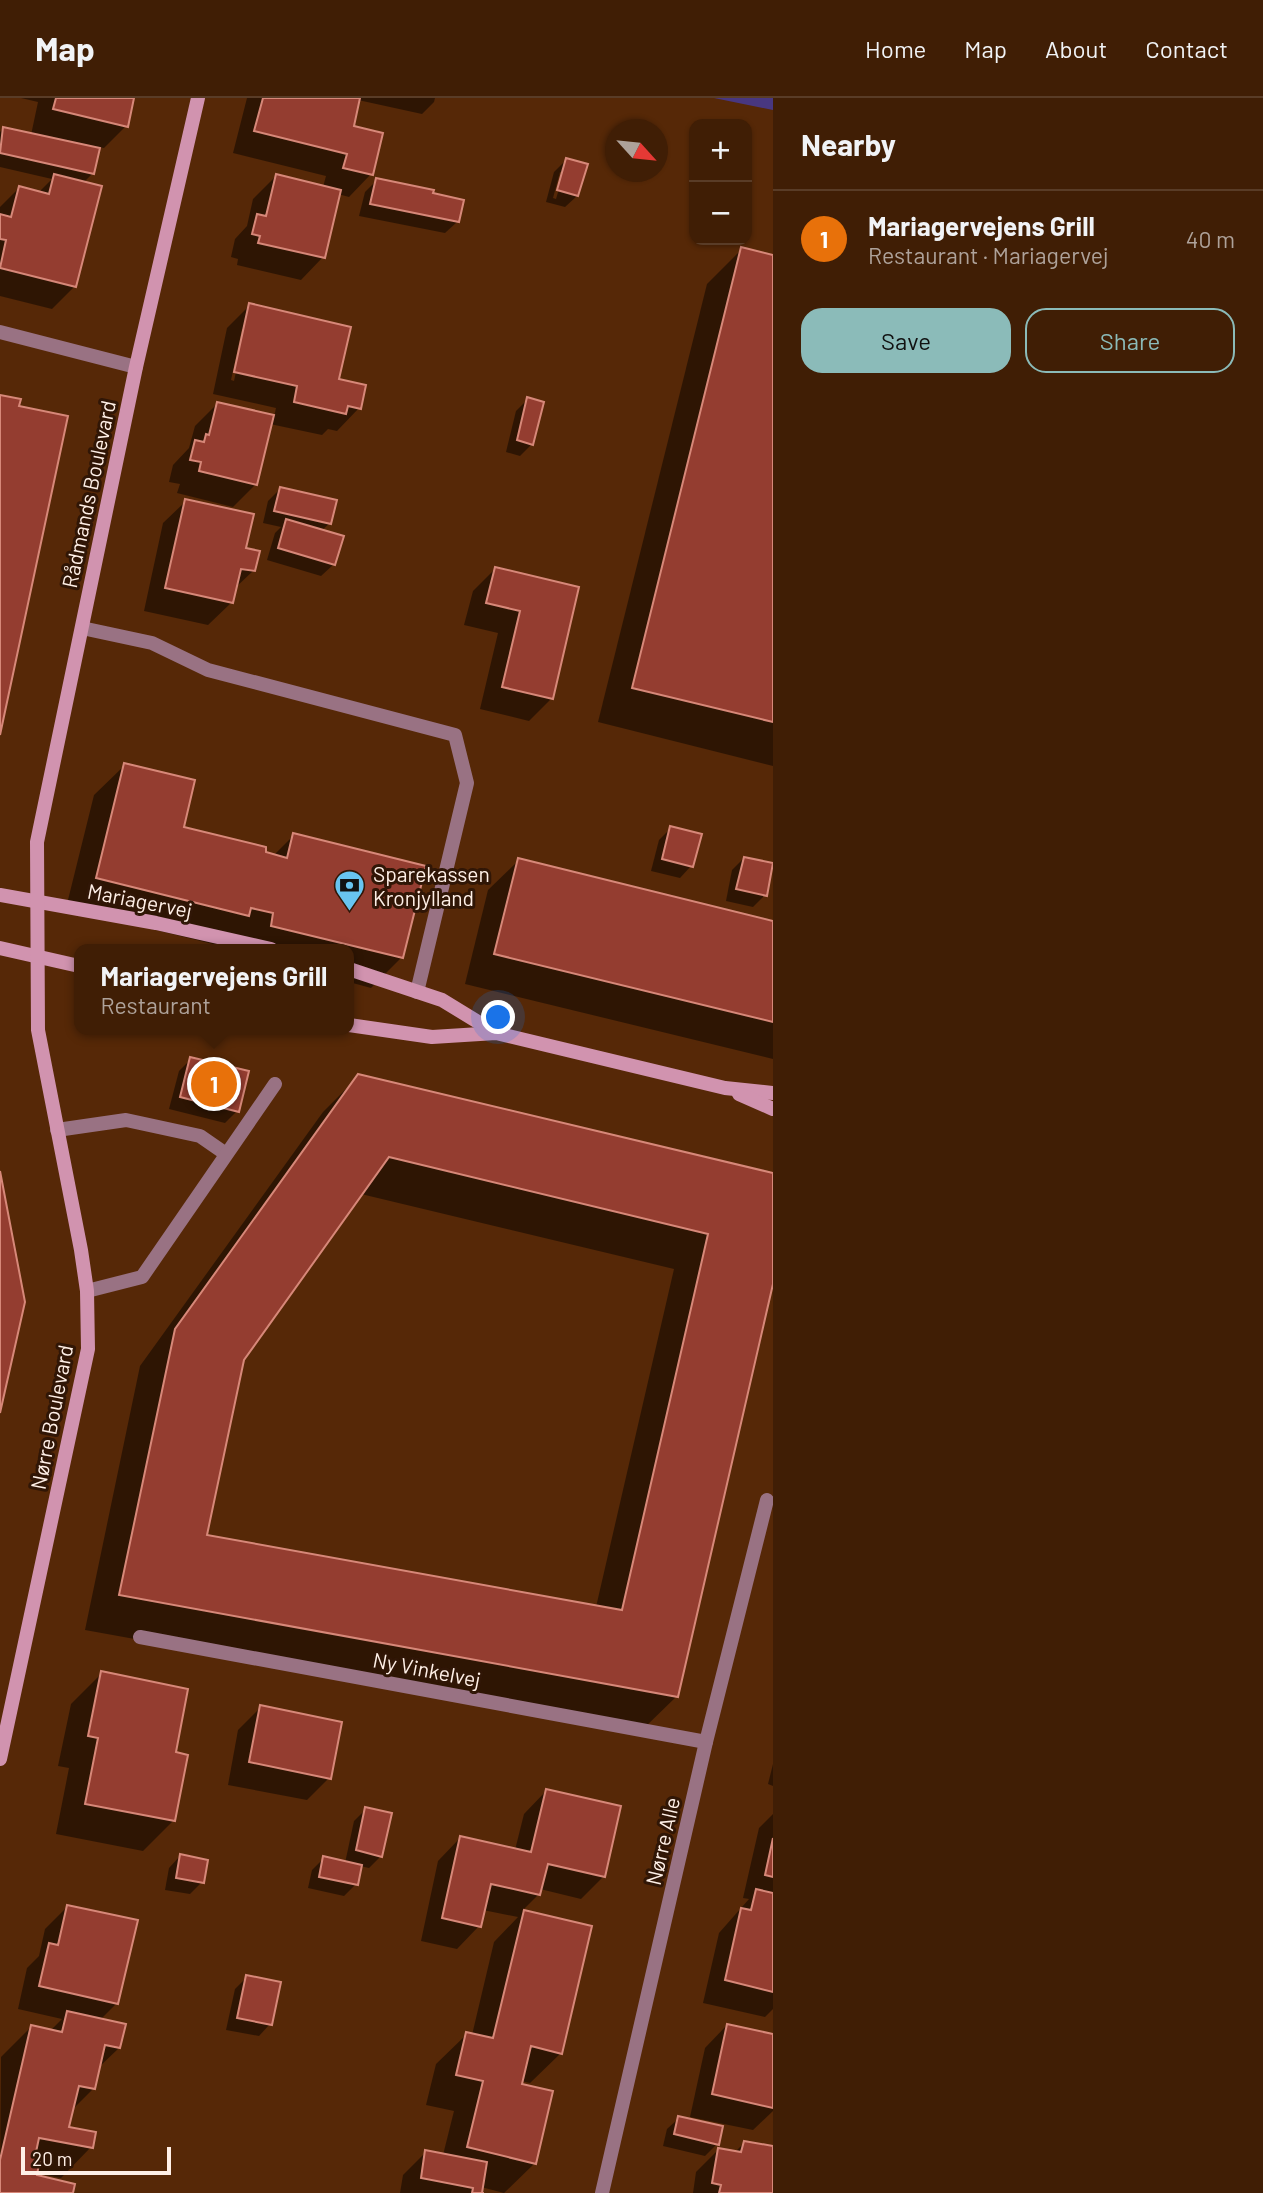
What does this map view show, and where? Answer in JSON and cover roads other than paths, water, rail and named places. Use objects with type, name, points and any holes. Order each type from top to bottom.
[{"type":"street","name":"Rådmands Boulevard","points":[[37,956],[37,842],[136,367],[198,98]]},
{"type":"street","points":[[0,332],[136,367]]},
{"type":"street","points":[[82,628],[152,643],[208,670],[455,735],[467,783],[417,992]]},
{"type":"street","name":"Mariagervej","points":[[0,895],[156,923],[249,944]]},
{"type":"street","points":[[0,948],[74,964]]},
{"type":"street","name":"Nørre Boulevard","points":[[0,1759],[88,1349],[87,1291],[82,1251],[38,1030],[37,956]]},
{"type":"street","points":[[354,971],[442,1000],[496,1033]]},
{"type":"street","points":[[354,1026],[432,1037],[496,1033],[725,1088],[773,1093]]},
{"type":"street","points":[[87,1291],[142,1277],[275,1084]]},
{"type":"street","points":[[725,1088],[773,1109]]},
{"type":"street","points":[[57,1130],[126,1119],[200,1136],[226,1154]]},
{"type":"street","name":"Nørre Alle","points":[[602,2193],[706,1742],[767,1500]]},
{"type":"street","name":"Ny Vinkelvej","points":[[140,1637],[706,1742]]},
{"type":"place","name":"Sparekassen Kronjylland","points":[[350,912]]},
{"type":"place","name":"Mariagervejens Grill","points":[[214,1084]]}]
